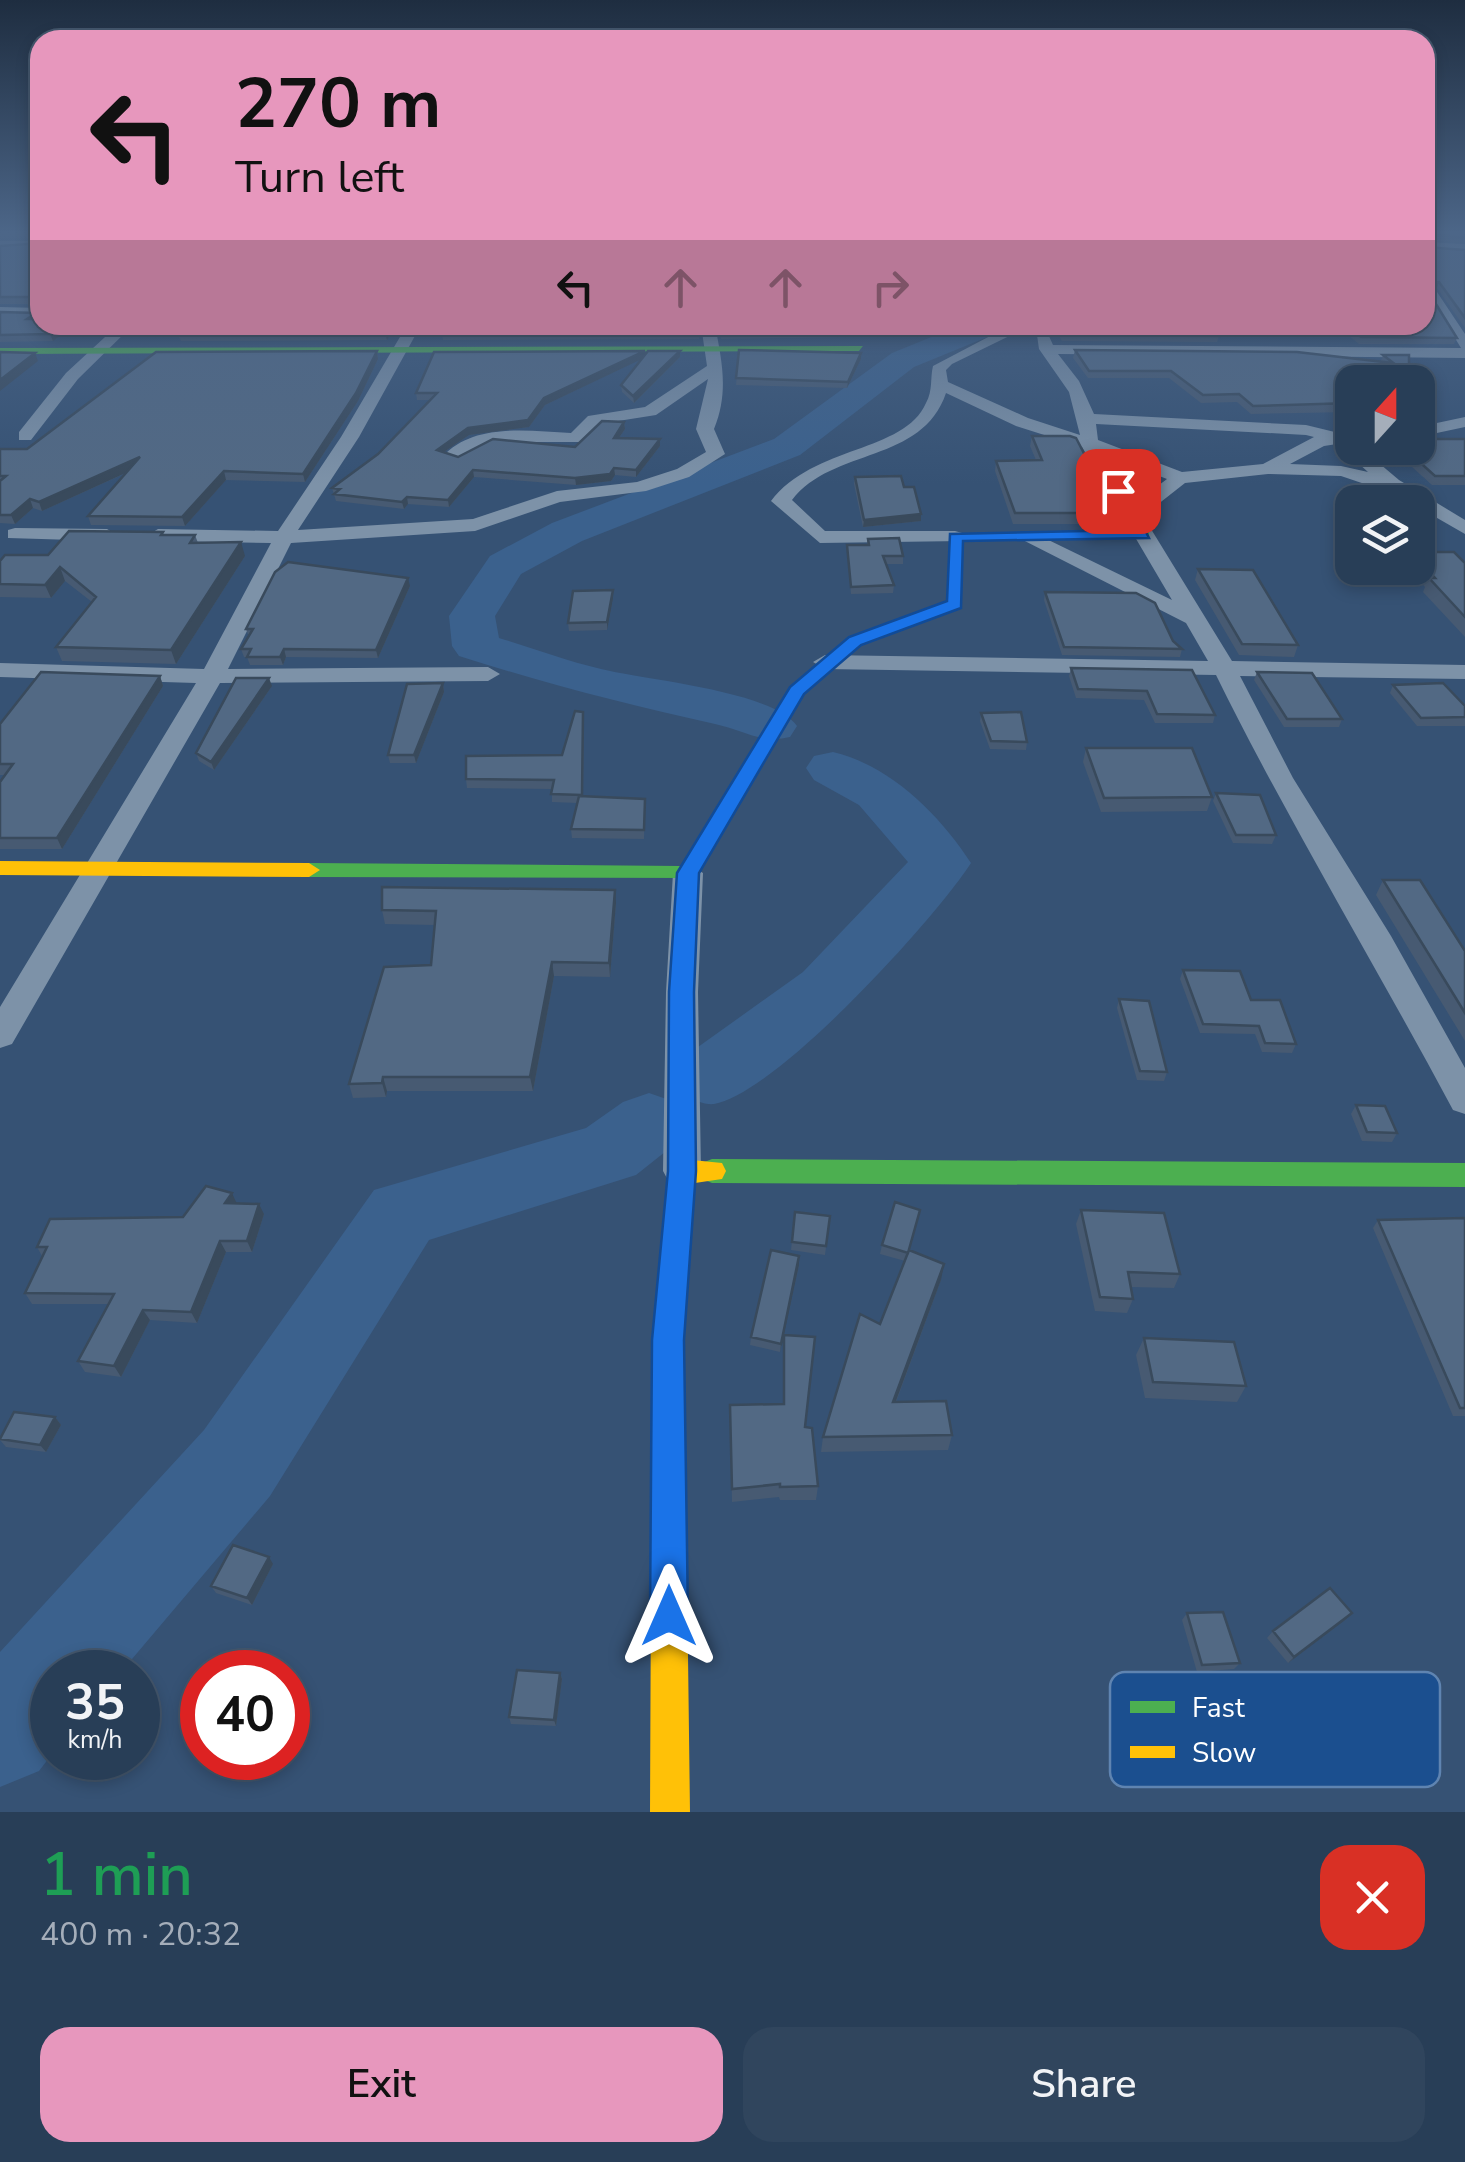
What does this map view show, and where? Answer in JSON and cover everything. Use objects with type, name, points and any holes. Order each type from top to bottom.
[{"type":"street","points":[[1442,315],[1465,345]]},
{"type":"street","points":[[25,436],[115,335]]},
{"type":"street","points":[[0,1036],[212,676],[284,537],[409,335]]},
{"type":"street","points":[[1002,335],[947,361],[938,370],[941,385],[936,411],[911,434],[802,477],[782,500],[820,537],[1025,536],[1138,525],[1180,478]]},
{"type":"street","points":[[1040,335],[1046,349],[1072,380],[1090,418],[1089,443],[1225,669],[1280,778],[1376,936],[1465,1100]]},
{"type":"street","points":[[451,457],[464,444],[501,435],[575,438],[594,420],[650,411],[712,346]]},
{"type":"street","points":[[12,553],[24,542],[15,534],[284,537],[475,525],[557,497],[639,487],[683,473],[716,454],[706,429],[715,411],[712,346]]},
{"type":"street","points":[[0,351],[859,348]]},
{"type":"street","points":[[1046,349],[1465,353]]},
{"type":"street","points":[[941,385],[1022,422],[1180,478],[1267,469],[1341,471],[1392,484]]},
{"type":"street","points":[[1090,418],[1306,430],[1335,436]]},
{"type":"street","points":[[1090,418],[1122,436],[1136,461]]},
{"type":"street","points":[[1435,428],[1465,422]]},
{"type":"street","points":[[1267,469],[1320,441],[1335,440]]},
{"type":"street","points":[[1373,465],[1392,484],[1465,528]]},
{"type":"street","points":[[1025,536],[1196,619]]},
{"type":"street","points":[[670,1812],[668,1340],[682,1171],[682,992],[688,873],[796,690],[855,641],[956,604],[955,537]]},
{"type":"street","points":[[826,662],[1465,672]]},
{"type":"street","points":[[0,670],[212,676],[488,674]]},
{"type":"street","points":[[0,868],[688,873]]},
{"type":"street","points":[[682,1171],[1465,1175]]},
{"type":"building","points":[[0,315],[30,315],[30,334],[0,335]]},
{"type":"building","points":[[1435,315],[1442,315],[1457,338],[1358,335],[1435,335]]},
{"type":"building","points":[[1063,335],[1218,335],[1219,336]]},
{"type":"building","points":[[739,350],[861,353],[848,382],[736,378]]},
{"type":"building","points":[[1075,350],[1297,352],[1392,365],[1335,365],[1335,404],[1253,406],[1239,394],[1203,395],[1171,371],[1089,371]]},
{"type":"building","points":[[377,351],[356,393],[303,474],[224,471],[182,517],[88,516],[140,457],[39,502],[30,499],[11,515],[0,515],[0,481],[6,476],[0,476],[0,449],[27,449],[156,352]]},
{"type":"building","points":[[645,351],[544,398],[528,420],[468,428],[437,450],[458,457],[493,439],[575,447],[602,421],[624,422],[614,438],[660,439],[636,470],[614,468],[610,474],[575,478],[473,470],[448,500],[407,497],[402,502],[334,494],[340,489],[332,488],[378,454],[437,393],[416,393],[434,352]]},
{"type":"building","points":[[648,351],[680,351],[633,396],[621,385]]},
{"type":"building","points":[[0,352],[35,353],[0,380]]},
{"type":"building","points":[[1383,355],[1409,355],[1409,365],[1396,365]]},
{"type":"building","points":[[1032,436],[1076,438],[1115,513],[1015,513],[996,461],[1042,460]]},
{"type":"building","points":[[1435,439],[1465,439],[1465,476],[1435,476],[1423,465],[1435,465]]},
{"type":"building","points":[[901,476],[904,487],[914,487],[921,514],[864,520],[855,477]]},
{"type":"building","points":[[69,531],[163,532],[161,535],[195,535],[190,543],[241,542],[171,650],[56,647],[96,597],[60,567],[45,585],[0,584],[0,561],[5,555],[48,555]]},
{"type":"building","points":[[899,538],[903,556],[883,556],[894,585],[851,587],[847,545],[869,545],[868,539]]},
{"type":"building","points":[[1435,552],[1454,552],[1465,563],[1465,617],[1435,584]]},
{"type":"building","points":[[288,562],[408,578],[376,650],[284,649],[280,657],[247,657],[251,649],[241,649],[253,629],[246,629],[275,572]]},
{"type":"building","points":[[1198,569],[1253,570],[1298,645],[1242,644]]},
{"type":"building","points":[[613,590],[607,622],[568,623],[573,591]]},
{"type":"building","points":[[1045,592],[1136,593],[1155,603],[1173,641],[1182,649],[1064,647]]},
{"type":"building","points":[[1071,668],[1192,670],[1215,715],[1157,714],[1147,691],[1078,689]]},
{"type":"building","points":[[41,672],[160,676],[57,838],[0,838],[0,782],[13,764],[0,764],[0,724]]},
{"type":"building","points":[[1257,672],[1312,673],[1342,719],[1287,719]]},
{"type":"building","points":[[236,678],[269,678],[211,762],[196,753]]},
{"type":"building","points":[[443,683],[414,755],[388,755],[407,684]]},
{"type":"building","points":[[1443,683],[1465,706],[1465,717],[1421,718],[1393,685]]},
{"type":"building","points":[[575,711],[583,712],[582,795],[551,794],[554,780],[466,779],[466,756],[562,755]]},
{"type":"building","points":[[1021,712],[1027,742],[991,741],[981,713]]},
{"type":"building","points":[[1086,748],[1192,748],[1212,797],[1104,798]]},
{"type":"building","points":[[1216,793],[1260,795],[1276,835],[1236,835]]},
{"type":"building","points":[[579,796],[645,799],[644,830],[571,829]]},
{"type":"building","points":[[1383,880],[1420,880],[1465,951],[1465,1013]]},
{"type":"building","points":[[382,887],[615,890],[609,963],[552,962],[530,1077],[383,1077],[382,1083],[349,1084],[384,967],[431,965],[436,911],[382,910]]},
{"type":"building","points":[[1183,970],[1240,971],[1251,1000],[1280,1000],[1296,1044],[1265,1043],[1259,1026],[1203,1024]]},
{"type":"building","points":[[1119,999],[1149,1001],[1167,1072],[1140,1071]]},
{"type":"building","points":[[1356,1105],[1385,1106],[1397,1133],[1367,1132]]},
{"type":"building","points":[[206,1186],[232,1193],[225,1203],[259,1204],[247,1241],[220,1241],[191,1312],[143,1310],[114,1366],[78,1361],[114,1294],[25,1293],[47,1247],[37,1247],[50,1219],[183,1217]]},
{"type":"building","points":[[895,1202],[920,1210],[908,1253],[882,1245]]},
{"type":"building","points":[[1081,1210],[1164,1213],[1180,1274],[1128,1272],[1133,1299],[1100,1297]]},
{"type":"building","points":[[795,1212],[830,1216],[826,1246],[792,1242]]},
{"type":"building","points":[[1465,1218],[1465,1408],[1460,1408],[1378,1220]]},
{"type":"building","points":[[771,1250],[799,1256],[781,1344],[751,1337]]},
{"type":"building","points":[[909,1250],[944,1264],[893,1402],[946,1401],[952,1435],[823,1437],[860,1314],[880,1324]]},
{"type":"building","points":[[784,1335],[815,1337],[805,1427],[812,1428],[818,1486],[780,1484],[732,1489],[730,1405],[784,1404]]},
{"type":"building","points":[[1144,1338],[1234,1342],[1246,1386],[1153,1382]]},
{"type":"building","points":[[14,1412],[55,1417],[40,1445],[0,1439]]},
{"type":"building","points":[[233,1545],[269,1557],[247,1598],[211,1586]]},
{"type":"building","points":[[1330,1588],[1352,1613],[1294,1657],[1273,1631]]},
{"type":"building","points":[[1223,1612],[1240,1663],[1202,1665],[1187,1613]]},
{"type":"building","points":[[517,1670],[560,1673],[554,1720],[509,1717]]},
{"type":"waterway","points":[[771,726],[741,714],[588,681],[476,646],[472,616],[505,565],[567,532],[787,447],[903,360],[960,335]]},
{"type":"waterway","points":[[710,1077],[827,989],[941,863],[879,793],[833,768]]},
{"type":"waterway","points":[[0,1732],[237,1463],[402,1214],[609,1153],[649,1123]]},
{"type":"traffic: fast","points":[[0,351],[859,348]]},
{"type":"traffic: fast","points":[[309,870],[688,873],[796,691],[855,641],[955,604],[955,537],[1144,535]]},
{"type":"traffic: fast","points":[[712,1171],[1465,1175]]},
{"type":"traffic: slow","points":[[0,868],[309,870]]},
{"type":"traffic: slow","points":[[670,1812],[668,1341],[682,1171],[712,1171]]},
{"type":"route","points":[[669,1616],[668,1340],[682,1171],[682,992],[688,873],[796,690],[855,641],[956,604],[955,537],[1144,535],[1118,491]]}]
